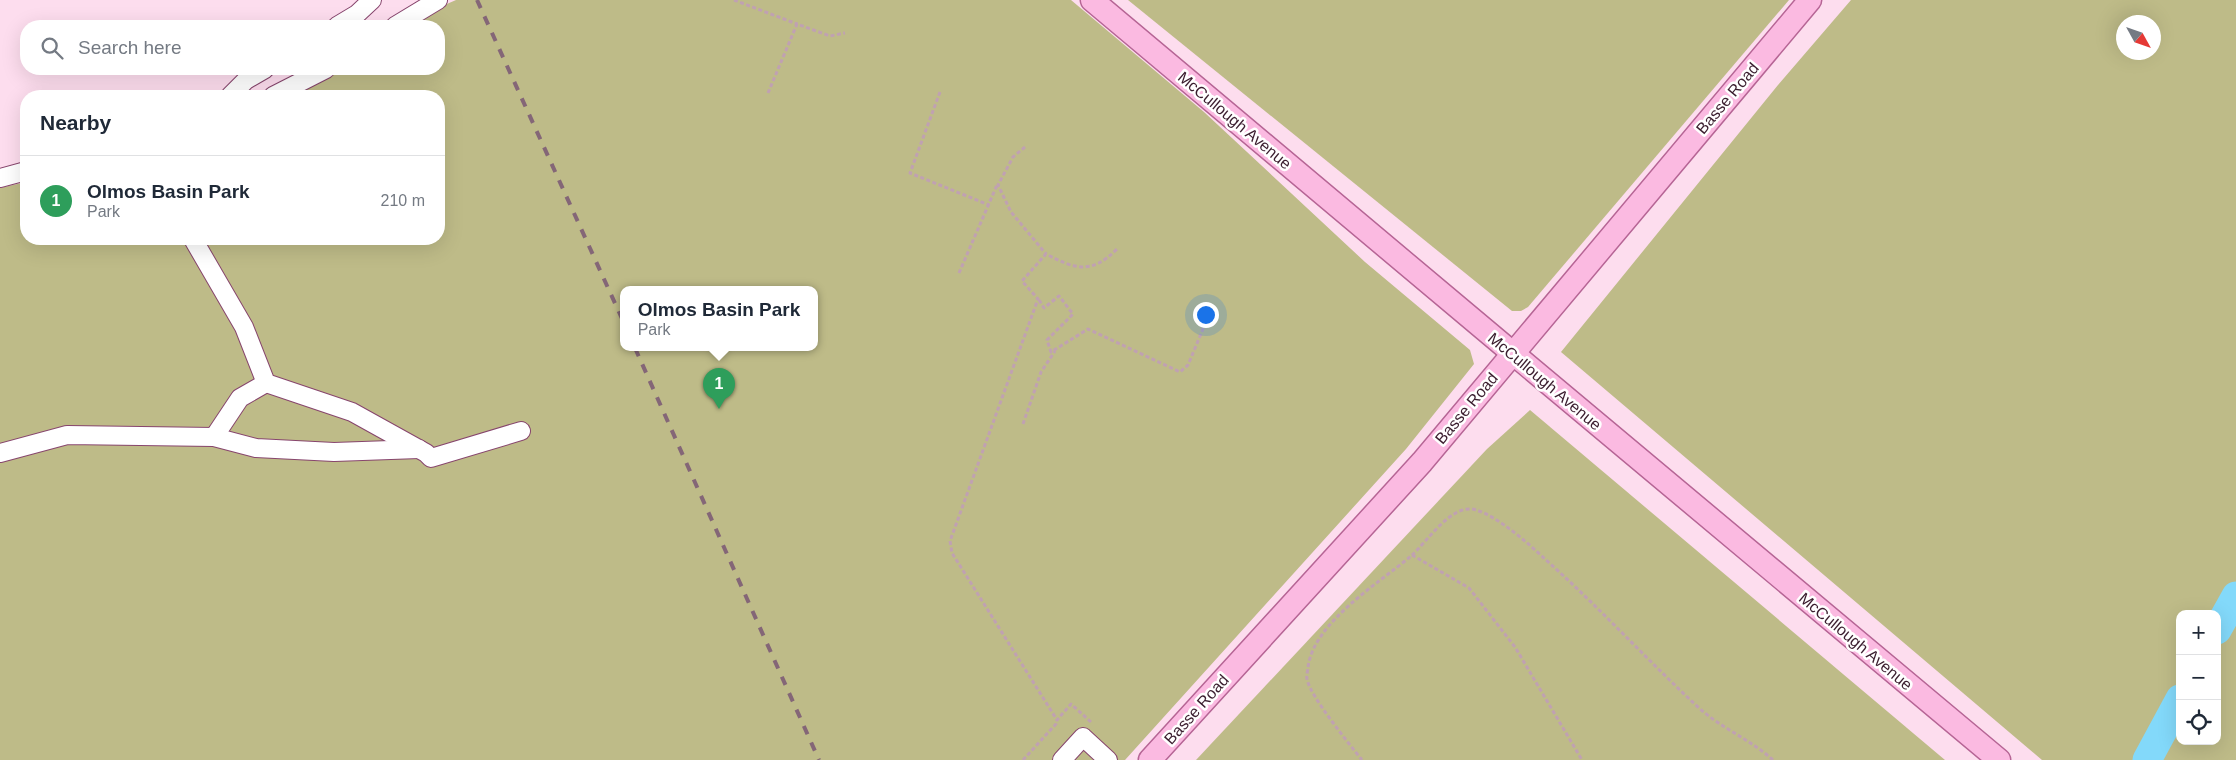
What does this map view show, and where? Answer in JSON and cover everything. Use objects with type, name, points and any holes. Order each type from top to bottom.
[{"type":"main road","name":"McCullough Avenue","points":[[1092,0],[1422,276],[1511,354],[1999,760]]},
{"type":"main road","name":"Basse Road","points":[[1150,760],[1422,462],[1810,0]]},
{"type":"street","points":[[347,20],[357,14],[372,0]]},
{"type":"street","points":[[405,20],[438,0]]},
{"type":"street","points":[[236,90],[246,80],[255,75]]},
{"type":"street","points":[[285,90],[314,75]]},
{"type":"street","points":[[0,178],[20,173]]},
{"type":"street","points":[[196,245],[244,327],[266,383]]},
{"type":"street","points":[[214,437],[240,398],[266,383],[352,412],[419,449],[431,458],[521,431]]},
{"type":"street","points":[[0,453],[67,435],[214,437],[256,448],[334,452],[419,449]]},
{"type":"street","points":[[1062,760],[1083,738],[1108,760]]},
{"type":"path","points":[[734,0],[830,36],[845,33]]},
{"type":"path","points":[[768,92],[797,24]]},
{"type":"path","points":[[940,92],[910,173],[989,205]]},
{"type":"path","points":[[959,273],[998,185],[1014,157],[1025,147]]},
{"type":"path","points":[[998,185],[1011,212],[1046,254],[1065,264],[1086,269],[1105,261],[1117,249]]},
{"type":"path","points":[[1046,254],[1022,281],[1044,308],[1059,296],[1073,314],[1047,340],[1051,352],[1088,329],[1180,372],[1188,365],[1213,305]]},
{"type":"path","points":[[1038,300],[950,541],[952,553],[1057,720]]},
{"type":"path","points":[[1023,424],[1041,372],[1057,348]]},
{"type":"path","points":[[1362,760],[1323,709],[1307,679],[1310,654],[1334,621],[1365,590],[1412,555],[1438,527],[1458,511],[1475,509],[1529,544],[1568,579],[1700,709],[1773,760]]},
{"type":"path","points":[[1412,555],[1469,588],[1515,647],[1582,760]]},
{"type":"path","points":[[1023,760],[1056,724],[1070,704],[1098,728]]},
{"type":"shaded area","points":[[456,0],[1071,0],[1204,112],[1365,262],[1470,350],[1474,364],[1406,449],[1125,760],[0,760],[0,188],[20,183],[20,245],[445,245],[445,90],[300,90],[328,75],[445,75],[445,20],[414,20]]},
{"type":"shaded area","points":[[1128,0],[1789,0],[1528,307],[1521,311],[1512,311]]},
{"type":"shaded area","points":[[1851,0],[2236,0],[2236,760],[2042,760],[1561,352],[1778,85]]},
{"type":"shaded area","points":[[1530,410],[1945,760],[1196,760],[1487,449]]},
{"type":"waterway","points":[[2221,623],[2236,596]]},
{"type":"waterway","points":[[2147,760],[2179,700]]},
{"type":"railway","points":[[477,0],[620,314]]},
{"type":"railway","points":[[636,351],[819,760]]},
{"type":"place","name":"Olmos Basin Park","points":[[719,409]]}]
